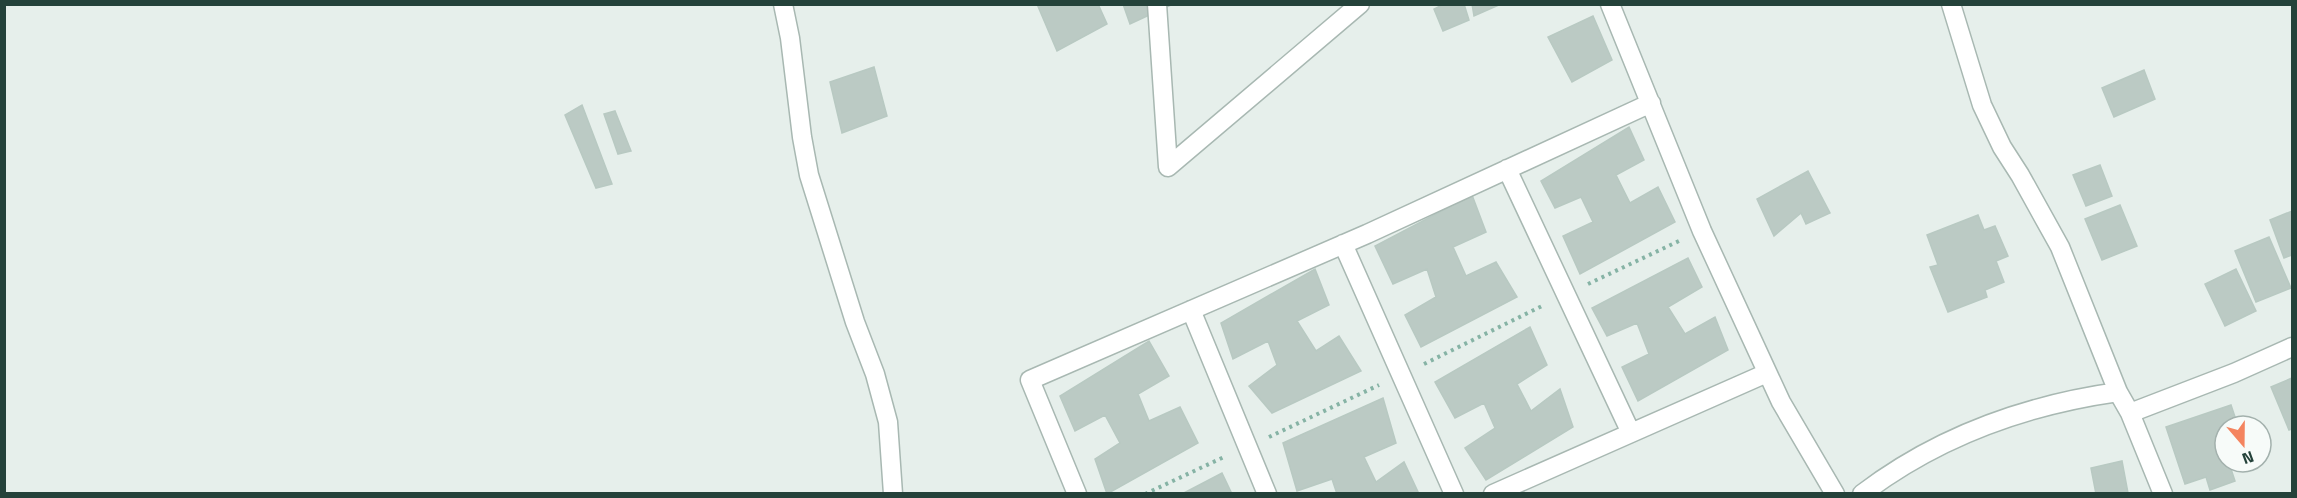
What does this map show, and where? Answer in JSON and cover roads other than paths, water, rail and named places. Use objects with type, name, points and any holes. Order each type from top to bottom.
[{"type":"street","points":[[783,4],[790,38],[802,138],[809,175],[855,322],[875,374],[888,422],[892,494]]},
{"type":"street","points":[[1157,4],[1168,167],[1360,4]]},
{"type":"street","points":[[1610,4],[1702,231],[1767,373],[1781,402],[1835,494]]},
{"type":"street","points":[[1951,4],[1982,105],[2002,147],[2060,247],[2118,392],[2130,413],[2163,494]]},
{"type":"street","points":[[1077,494],[1030,380],[1343,244],[1651,103]]},
{"type":"street","points":[[1507,169],[1631,433]]},
{"type":"street","points":[[1343,244],[1454,494]]},
{"type":"street","points":[[1191,310],[1267,494]]},
{"type":"street","points":[[2130,413],[2234,373],[2292,347]]},
{"type":"street","points":[[1493,494],[1767,373]]},
{"type":"street","points":[[1863,494],[1889,473],[1928,451],[1982,426],[2036,408],[2118,392]]}]
